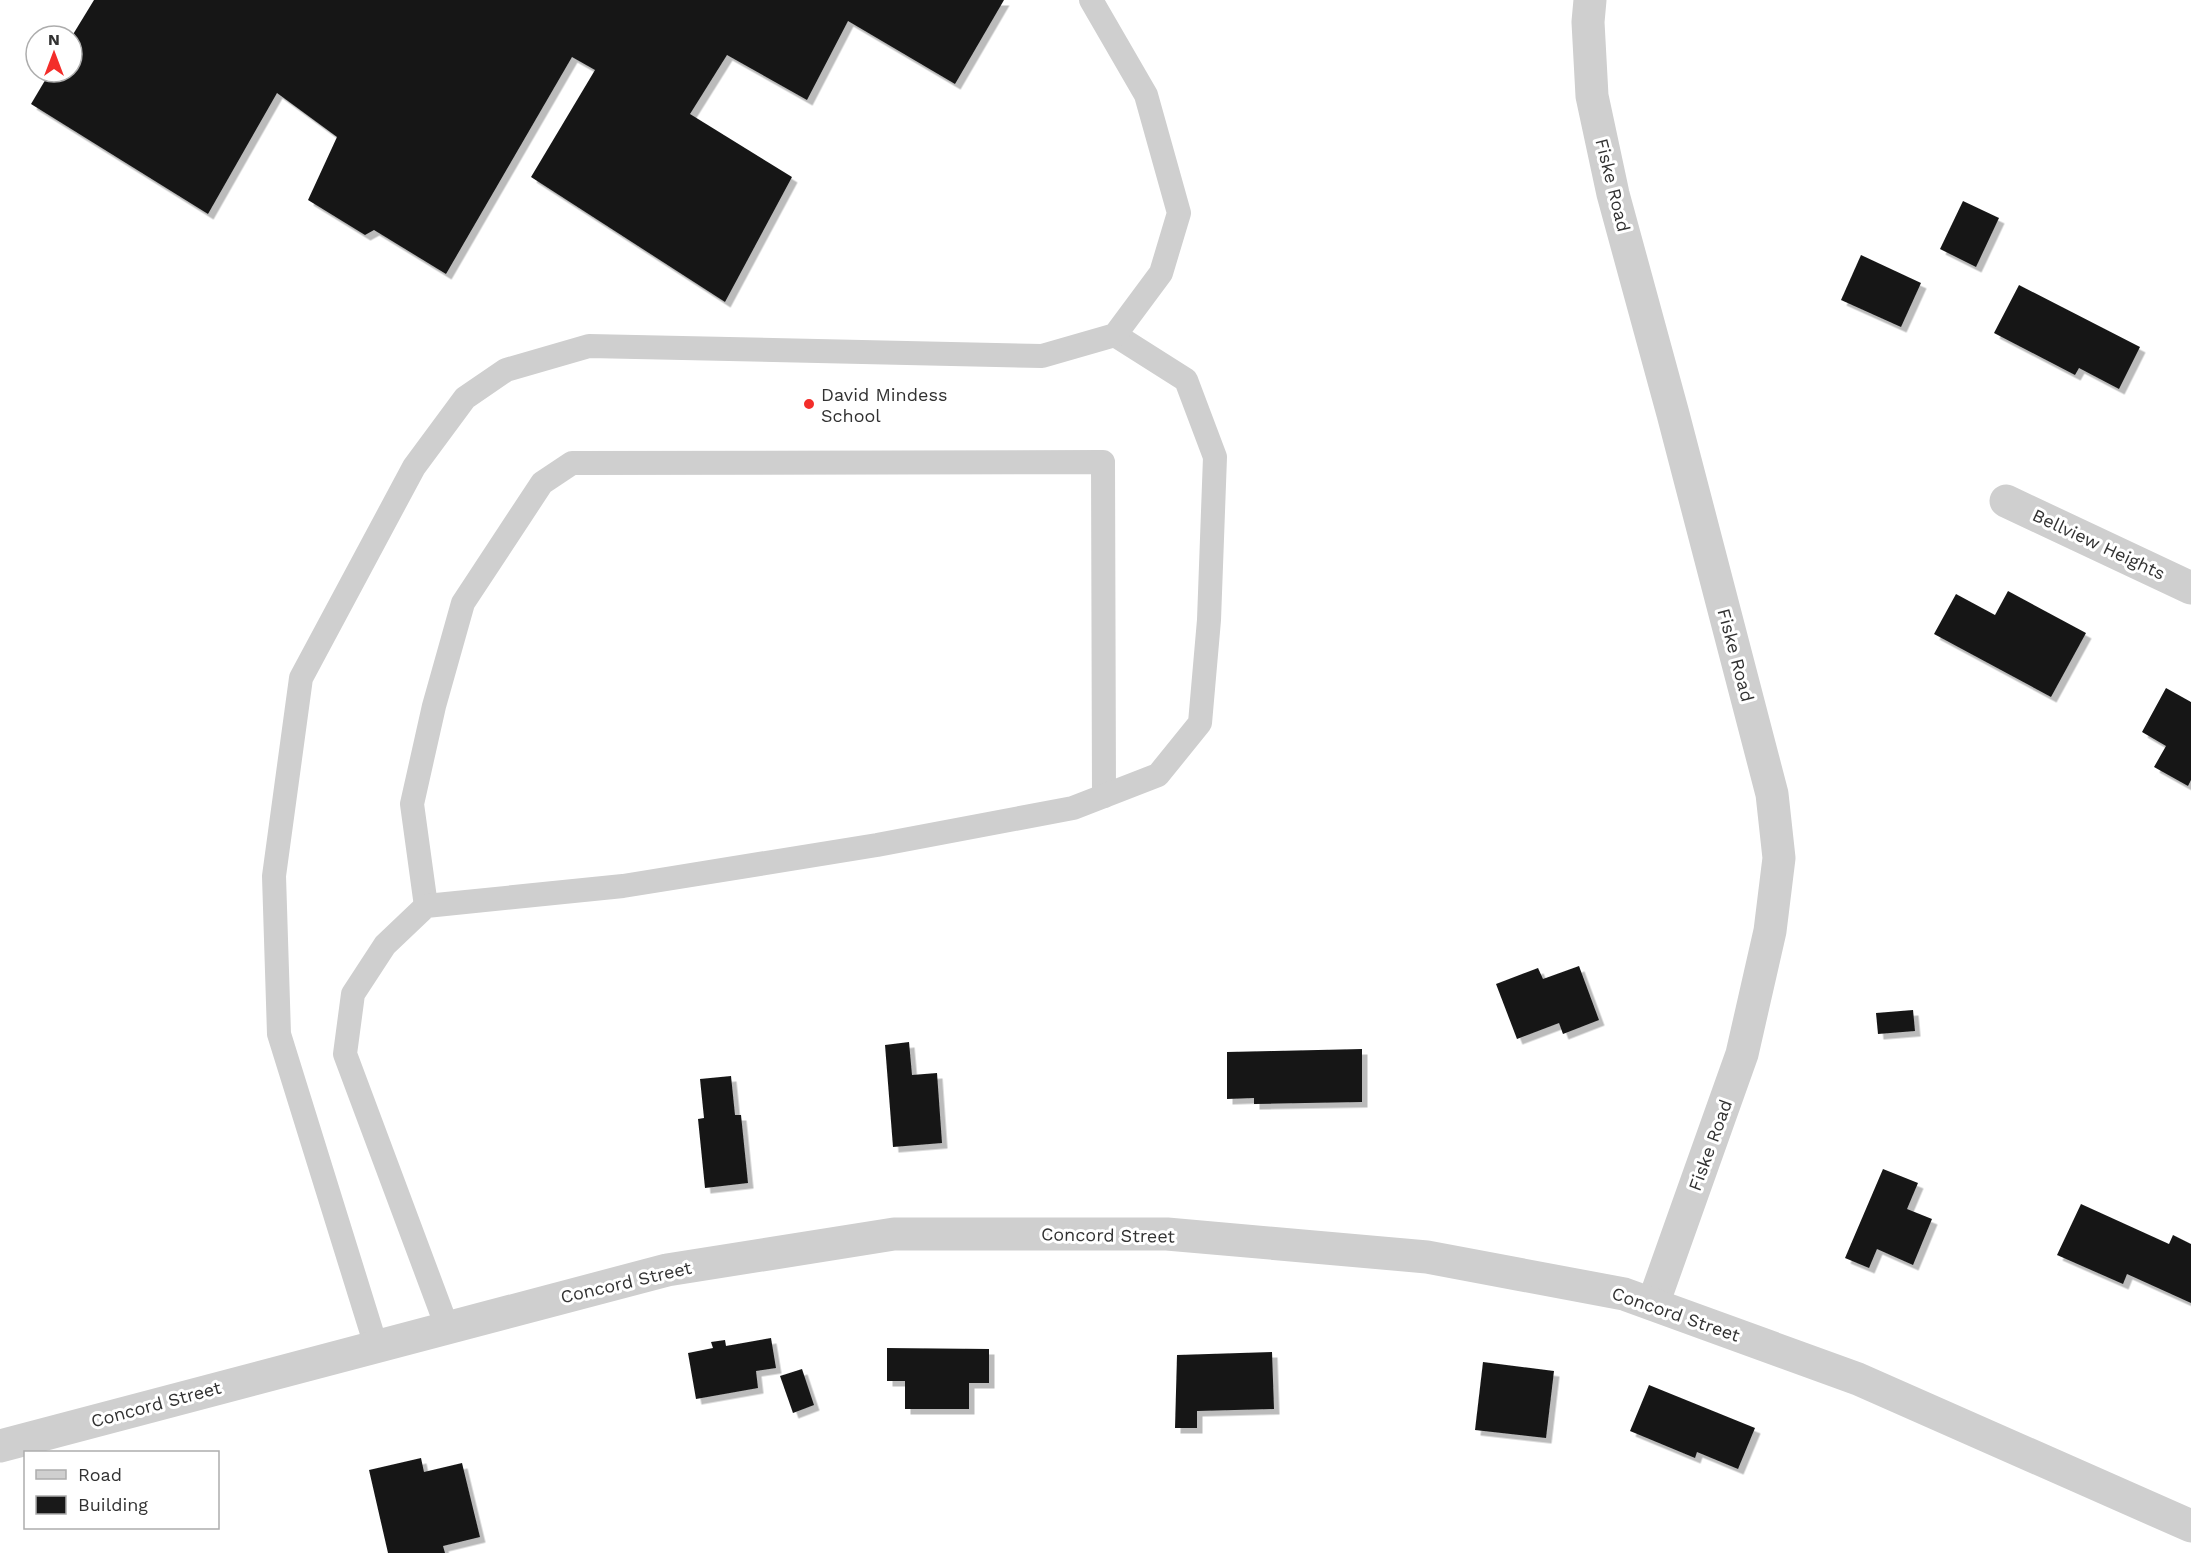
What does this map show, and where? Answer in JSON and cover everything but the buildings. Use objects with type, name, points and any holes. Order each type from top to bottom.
[{"type":"street","name":"Fiske Road","points":[[1590,0],[1588,22],[1592,96],[1613,194],[1769,783],[1779,858],[1770,931],[1742,1054],[1653,1304]]},
{"type":"street","name":"Bellview Heights","points":[[2006,501],[2191,588]]},
{"type":"street","name":"Concord Street","points":[[0,1446],[667,1270],[894,1234],[1167,1234],[1427,1257],[1624,1294],[1858,1379],[2191,1526]]},
{"type":"lane","points":[[376,1346],[279,1034],[274,876],[301,678],[414,467],[465,399],[506,370],[588,346],[1042,356],[1115,335],[1161,273],[1179,213],[1146,95],[1091,0]]},
{"type":"lane","points":[[447,1327],[345,1054],[353,994],[385,945],[426,906],[623,886],[877,845],[1073,808],[1158,775],[1200,723],[1209,620],[1215,457],[1186,380],[1115,335]]},
{"type":"lane","points":[[426,906],[412,804],[434,706],[464,603],[542,483],[572,463],[1103,462],[1104,796]]},
{"type":"place","name":"David Mindess School","points":[[809,404]]}]
